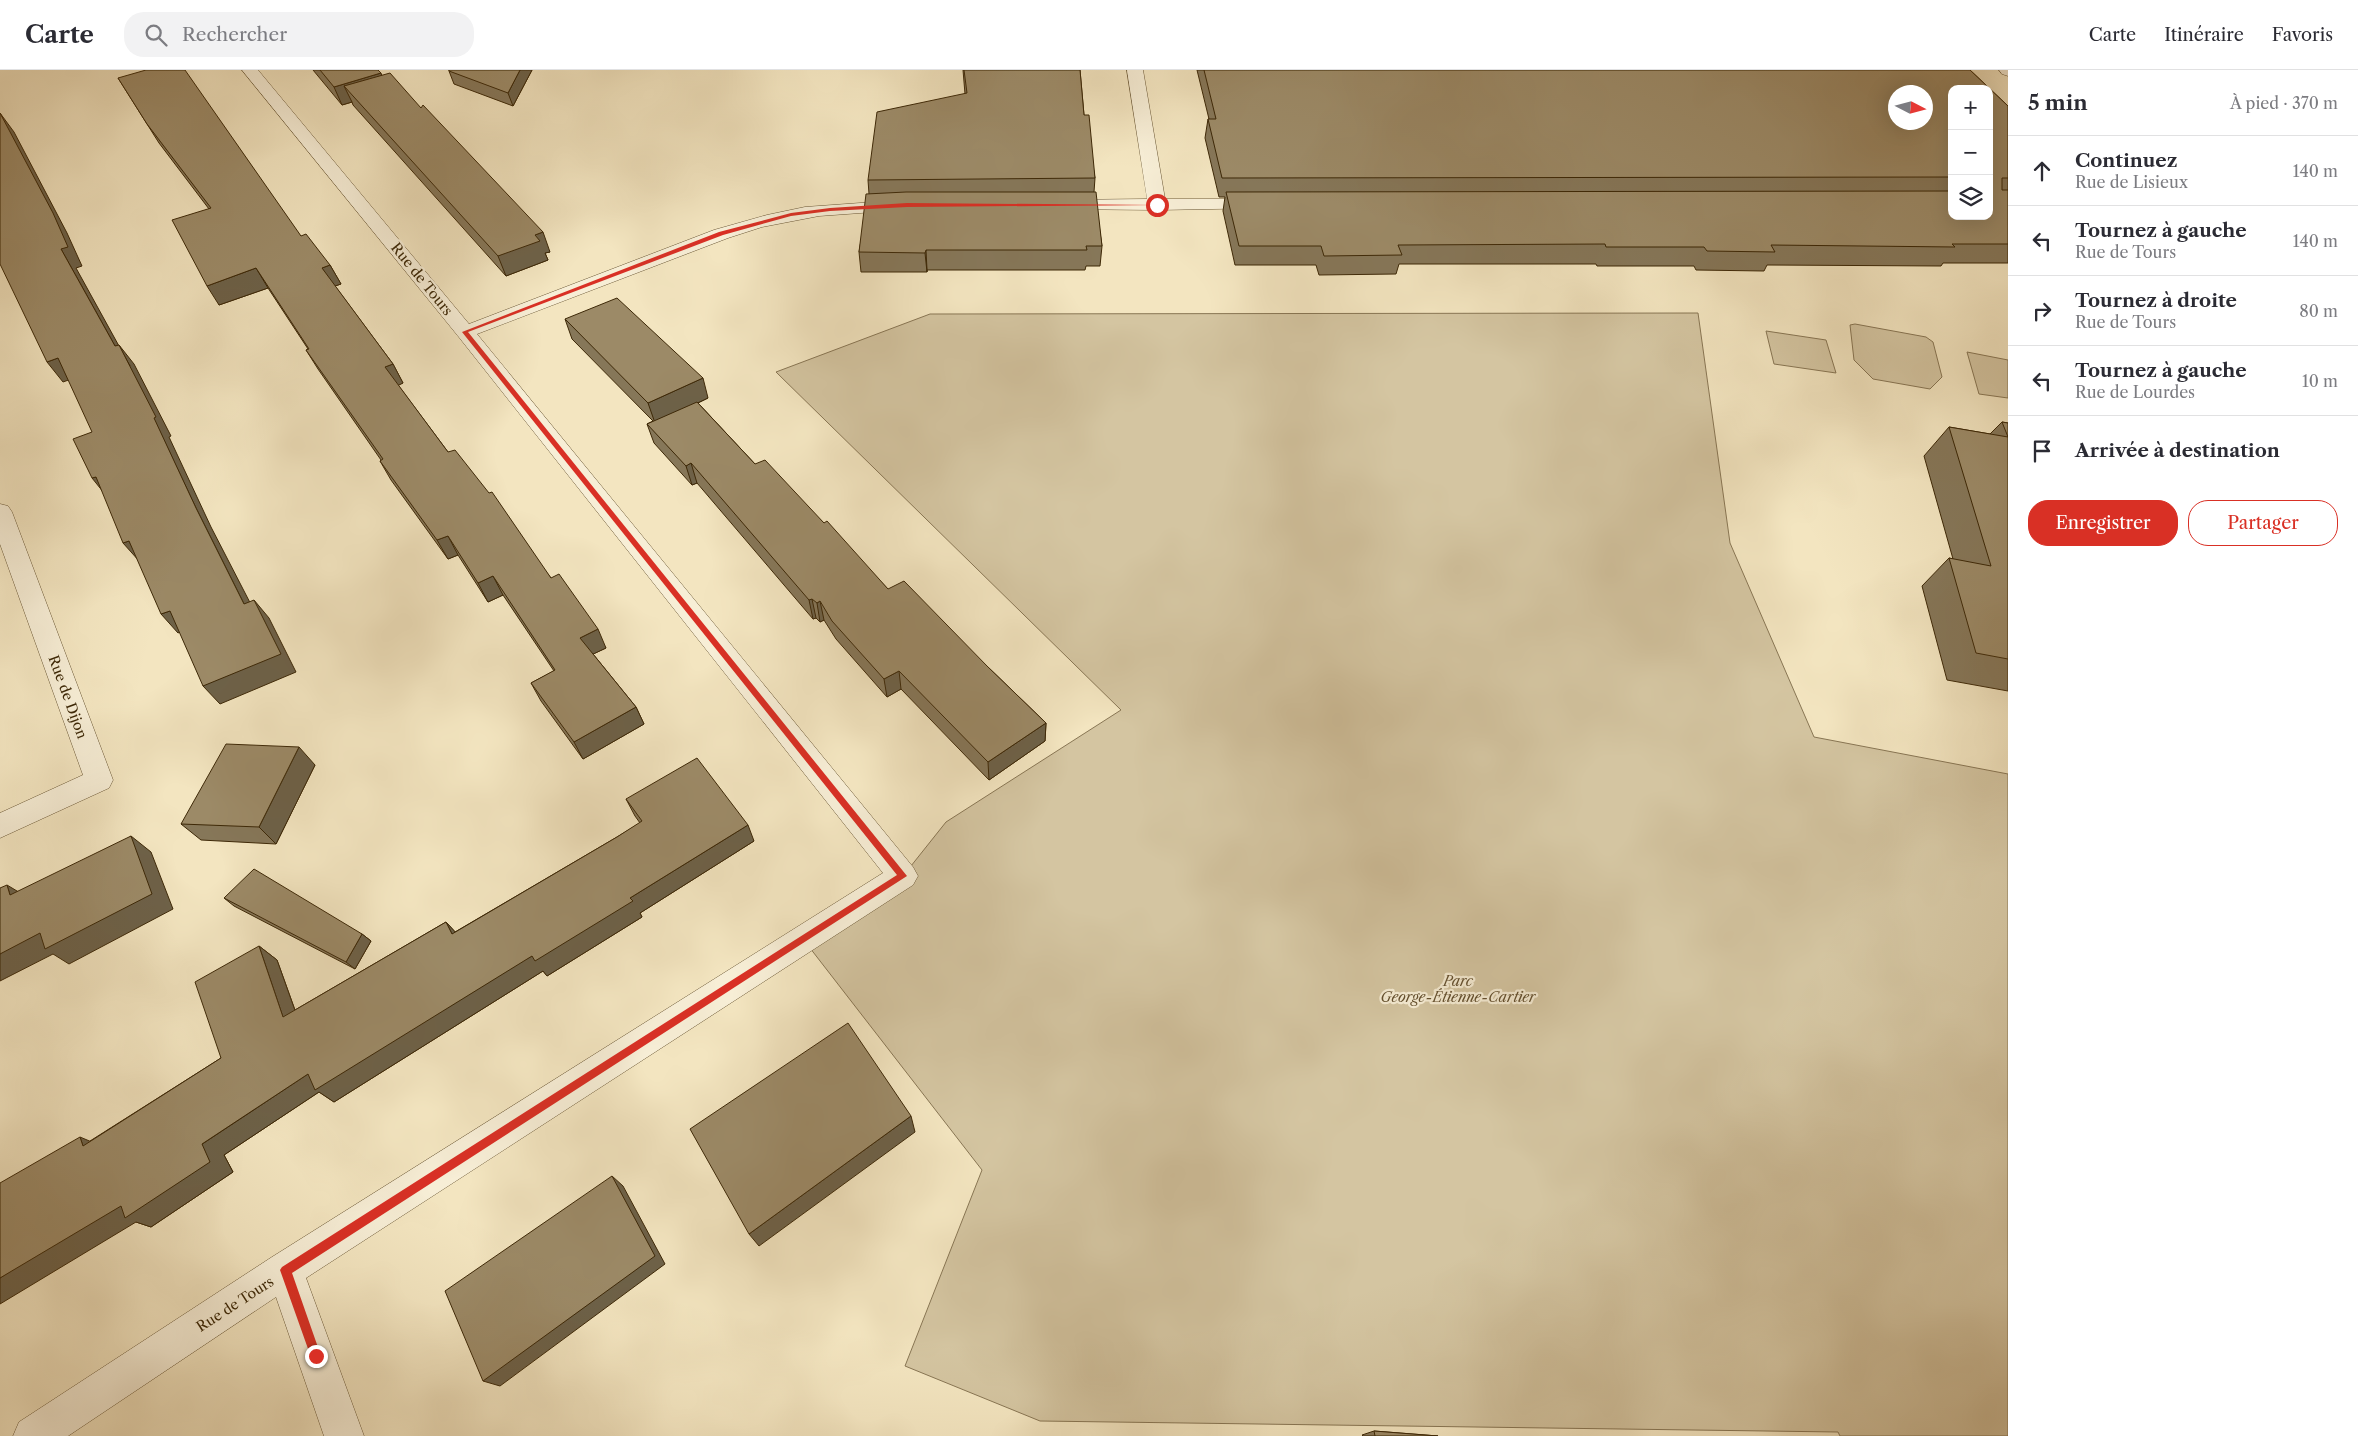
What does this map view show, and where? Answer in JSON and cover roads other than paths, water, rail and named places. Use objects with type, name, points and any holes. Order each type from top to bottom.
[{"type":"street","name":"Rue de Tours","points":[[33,1436],[285,1270],[903,876],[465,332],[250,70]]},
{"type":"street","points":[[1135,70],[1157,205]]},
{"type":"street","points":[[1047,205],[1279,204]]},
{"type":"street","points":[[465,332],[721,234],[753,224],[791,215],[830,209],[917,205]]},
{"type":"street","name":"Rue de Dijon","points":[[0,512],[99,780],[0,826]]},
{"type":"street","points":[[285,1270],[344,1436]]},
{"type":"park label","name":"Parc George-Étienne-Cartier","points":[[1458,990]]}]
